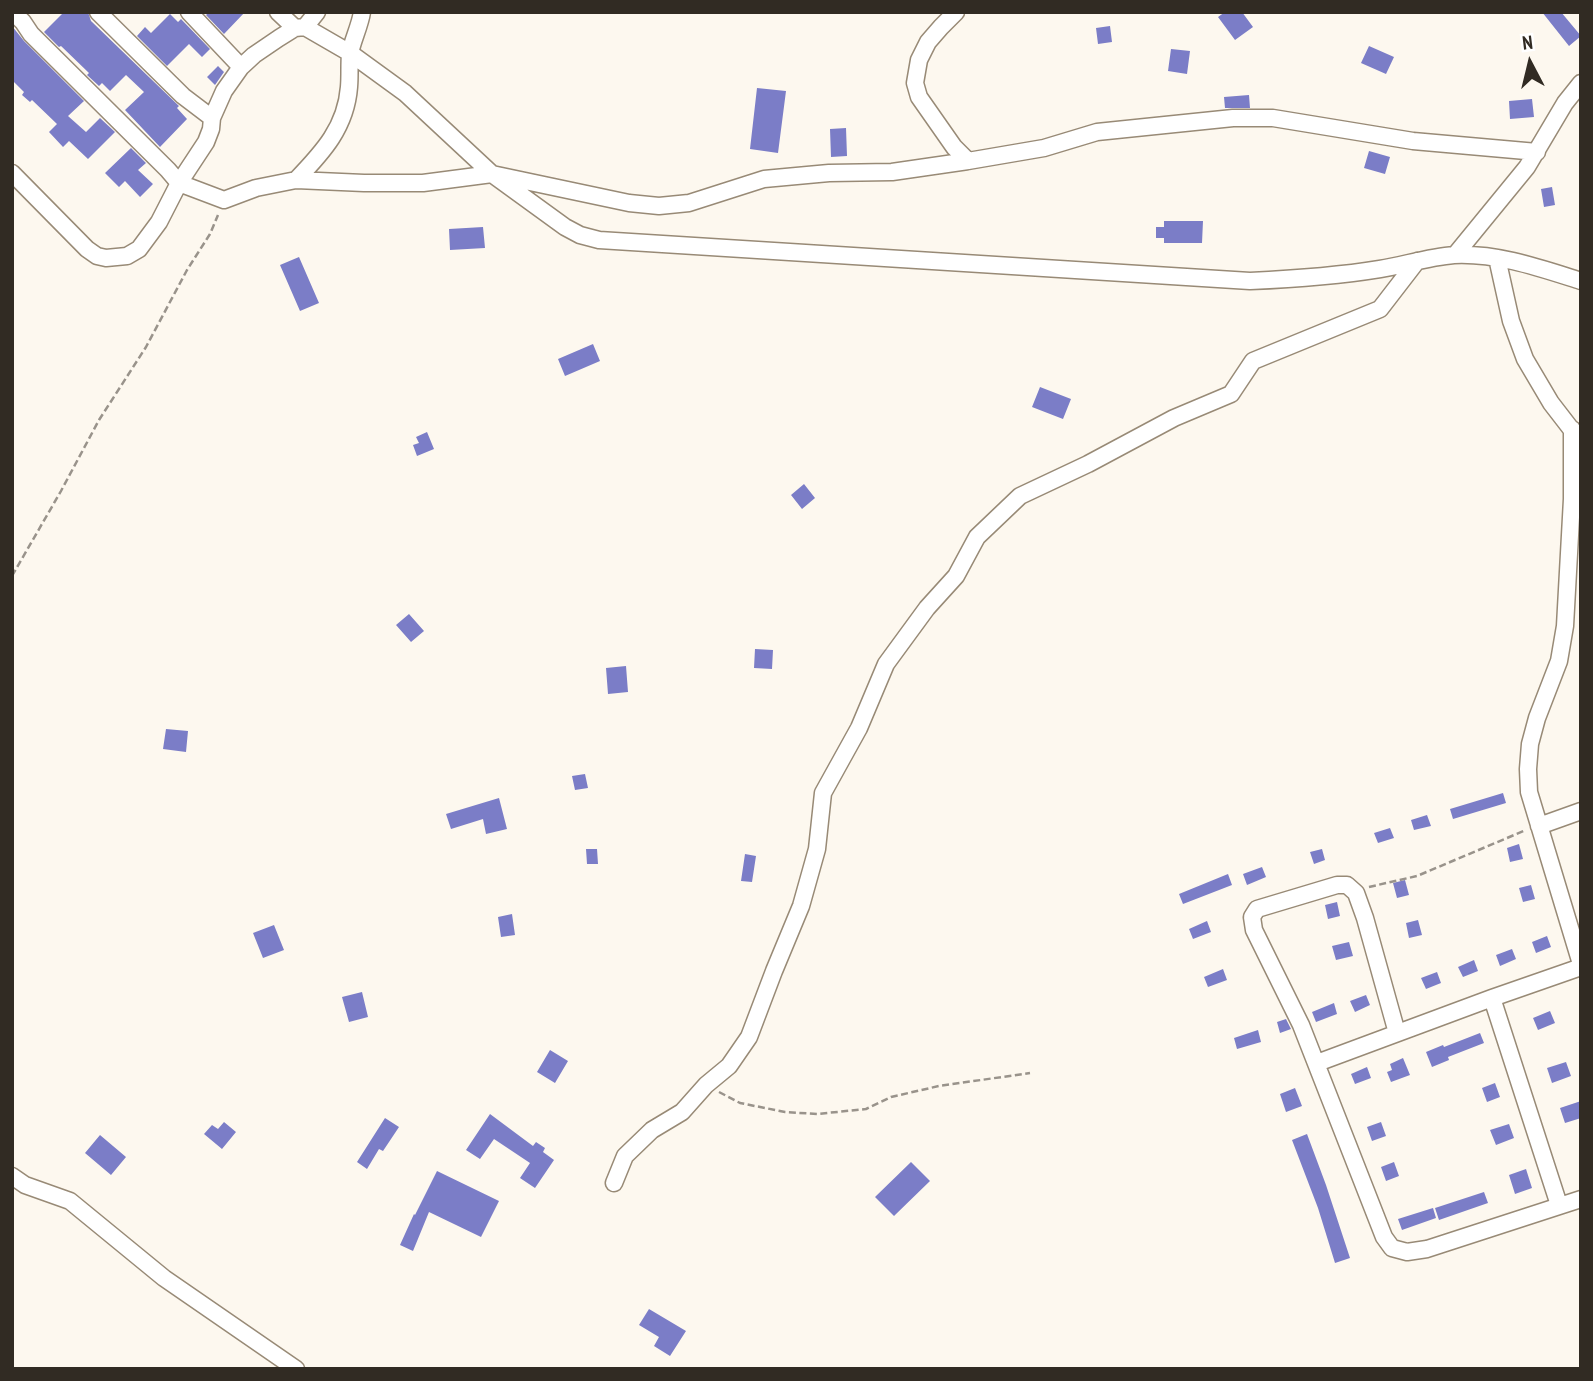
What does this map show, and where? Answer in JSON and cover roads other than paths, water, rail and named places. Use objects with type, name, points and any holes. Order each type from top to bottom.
[{"type":"street","points":[[13,12],[31,34],[179,183],[224,200],[256,188],[296,180],[423,183],[492,174],[629,203],[659,206],[689,203],[764,179],[829,173],[892,172],[1044,148],[1097,132],[1233,118],[1273,118],[1413,141],[1537,152]]},
{"type":"street","points":[[98,12],[183,96],[212,118]]},
{"type":"street","points":[[189,12],[241,67]]},
{"type":"street","points":[[278,12],[300,28],[350,53],[405,93],[492,174],[565,227],[580,235],[599,240],[1250,281],[1316,278],[1455,255],[1497,258],[1528,264],[1581,281]]},
{"type":"street","points":[[12,173],[87,249],[106,258],[127,256],[139,249],[159,222],[179,183],[206,142],[212,118],[224,91],[241,67],[254,55],[300,28],[317,12]]},
{"type":"street","points":[[296,180],[317,159],[342,121],[349,88],[350,53],[362,12]]},
{"type":"street","points":[[956,12],[928,42],[919,61],[915,83],[919,97],[954,147],[968,161]]},
{"type":"street","points":[[1455,255],[1527,167],[1565,103],[1581,83]]},
{"type":"street","points":[[1317,1063],[1581,965],[1529,792],[1528,769],[1530,744],[1537,718],[1559,661],[1564,626],[1576,435],[1551,403],[1525,359],[1511,321],[1497,258]]},
{"type":"street","points":[[614,1183],[625,1156],[652,1130],[682,1112],[729,1066],[750,1037],[801,906],[817,849],[823,793],[859,728],[886,664],[927,608],[956,576],[977,537],[1020,496],[1088,464],[1174,418],[1231,394],[1253,361],[1380,309],[1417,261]]},
{"type":"street","points":[[1539,826],[1581,811]]},
{"type":"street","points":[[1397,1033],[1365,918],[1356,893],[1348,885],[1337,885],[1257,909],[1252,917],[1254,930],[1301,1025],[1384,1237],[1392,1248],[1407,1252],[1427,1249],[1581,1199]]},
{"type":"street","points":[[1492,998],[1559,1205]]},
{"type":"street","points":[[12,1176],[25,1185],[70,1200],[164,1278],[296,1369]]}]
